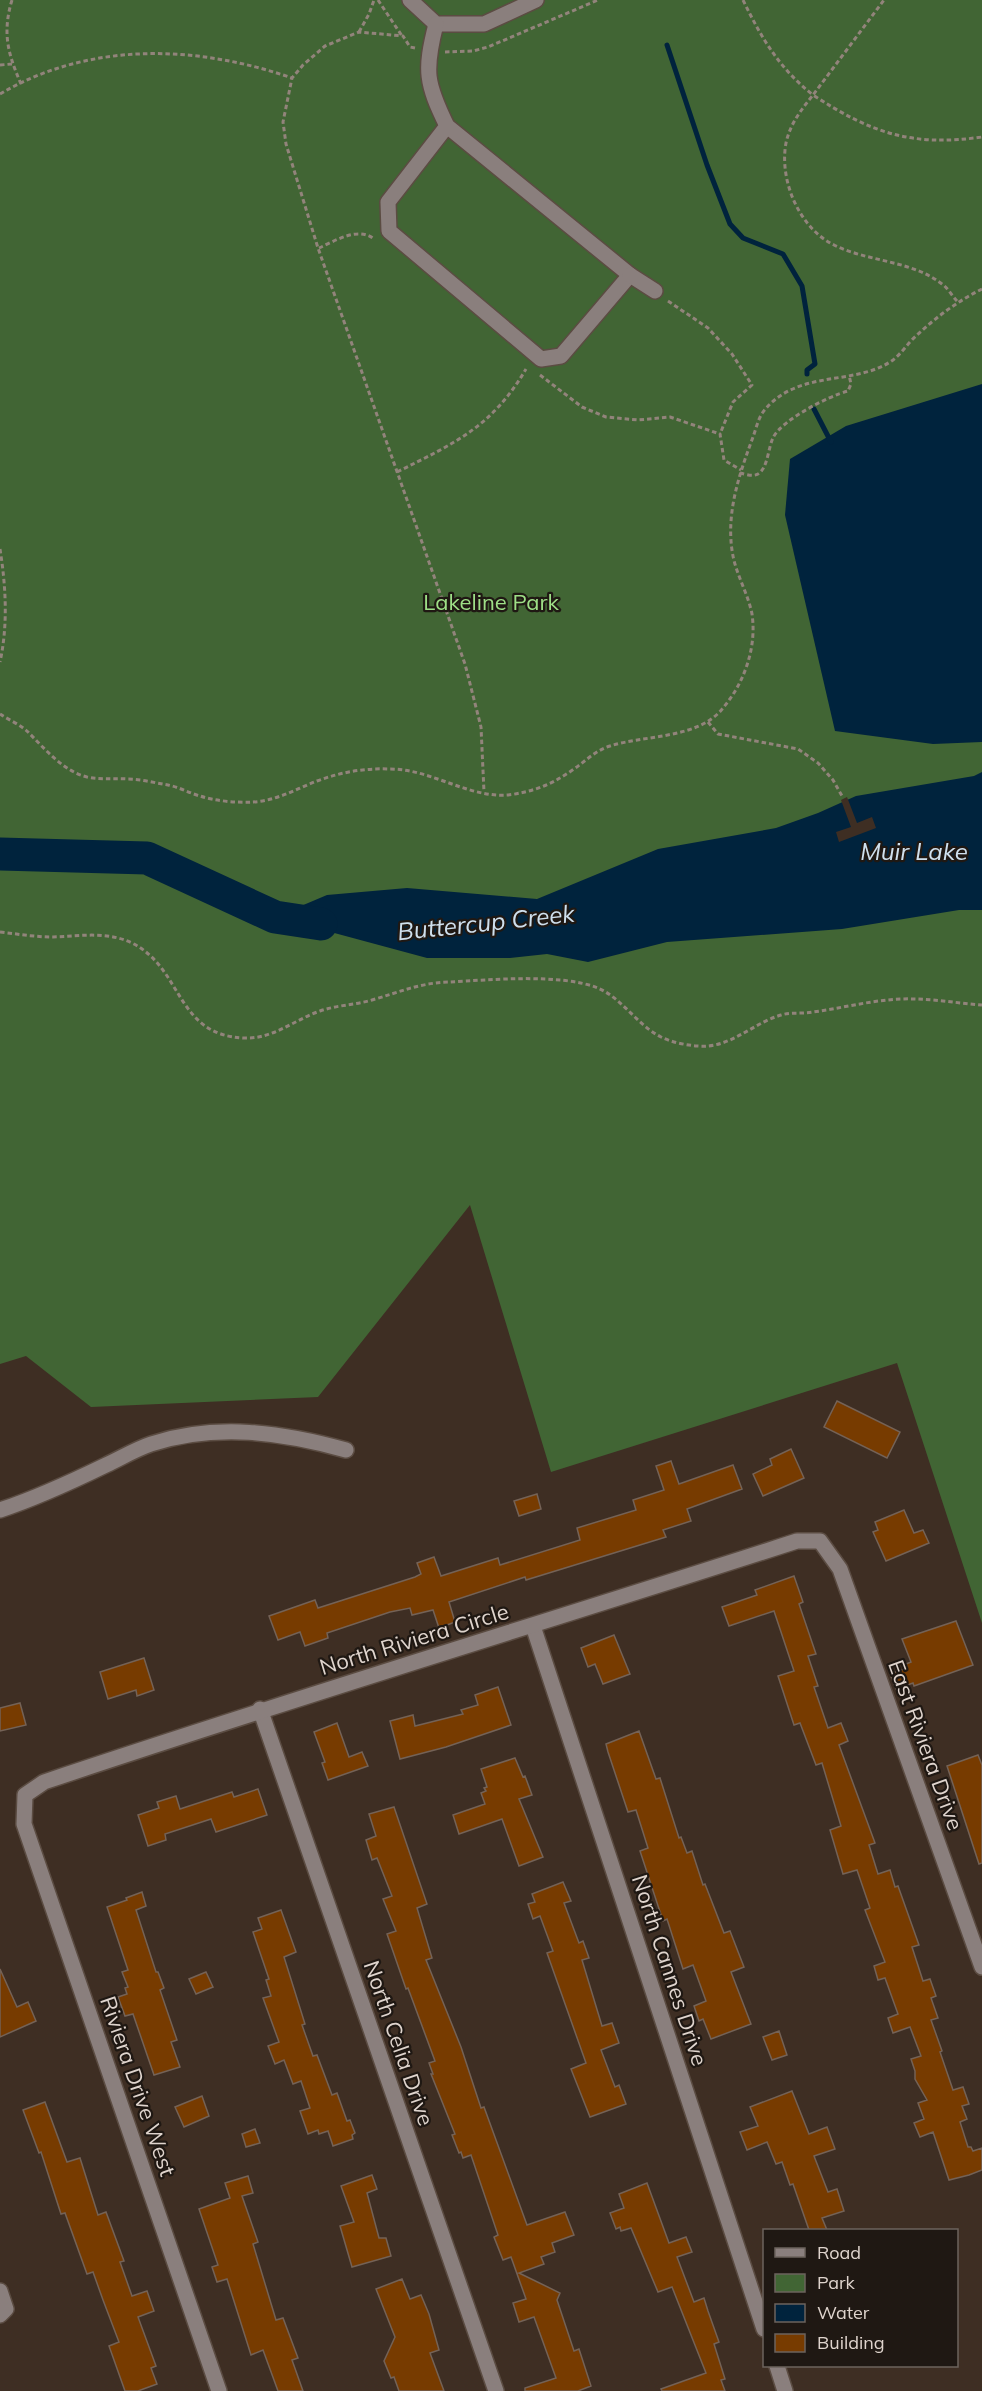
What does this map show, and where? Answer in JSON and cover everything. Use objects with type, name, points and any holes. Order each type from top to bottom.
[{"type":"street","points":[[410,0],[436,24],[484,24],[536,0]]},
{"type":"street","points":[[436,24],[427,66],[433,97],[447,126],[630,275],[655,291]]},
{"type":"street","points":[[447,126],[388,202],[389,231],[542,359],[561,356],[630,275]]},
{"type":"street","points":[[0,1510],[38,1497],[151,1444],[198,1433],[254,1431],[308,1439],[346,1450]]},
{"type":"street","name":"North Riviera Circle","points":[[25,1795],[44,1782],[260,1710],[534,1626],[797,1541],[820,1541]]},
{"type":"street","name":"East Riviera Drive","points":[[820,1541],[840,1569],[982,1967]]},
{"type":"street","name":"North Cannes Drive","points":[[534,1626],[763,2323]]},
{"type":"street","name":"North Celia Drive","points":[[260,1710],[496,2391]]},
{"type":"street","name":"Riviera Drive West","points":[[25,1795],[24,1824],[219,2391]]},
{"type":"street","points":[[0,2291],[6,2309],[0,2315]]},
{"type":"street","points":[[777,2367],[785,2391]]},
{"type":"path","points":[[12,0],[6,37],[12,64],[21,84]]},
{"type":"path","points":[[359,32],[376,0],[410,46],[417,49]]},
{"type":"path","points":[[442,52],[488,48],[598,0]]},
{"type":"path","points":[[743,0],[767,48],[792,79],[846,116],[883,133],[952,141],[982,137]]},
{"type":"path","points":[[884,0],[796,116],[786,143],[785,174],[796,206],[813,229],[833,244],[907,266],[943,284],[957,302]]},
{"type":"path","points":[[403,36],[359,32],[325,46],[292,78],[284,108],[284,133],[318,248],[465,664],[481,727],[484,792]]},
{"type":"path","points":[[0,94],[59,68],[93,59],[136,53],[187,54],[221,59],[244,63],[292,78]]},
{"type":"path","points":[[0,66],[12,64]]},
{"type":"path","points":[[318,248],[355,233],[369,235],[378,242]]},
{"type":"path","points":[[0,714],[26,730],[57,759],[85,776],[109,779],[130,778],[174,786],[202,797],[222,801],[253,802],[279,797],[339,774],[371,769],[395,769],[433,776],[463,788],[504,795],[536,790],[571,771],[596,750],[626,740],[667,735],[708,722],[721,712],[742,682],[753,639],[752,614],[733,556],[731,528],[740,471],[762,413],[788,390],[819,380],[877,368],[893,360],[916,335],[957,302],[982,289]]},
{"type":"path","points":[[655,291],[708,328],[732,354],[752,385],[733,402],[720,434],[724,460],[740,471],[752,475],[758,474],[763,469],[773,437],[778,430],[820,401],[848,391],[851,384],[849,375]]},
{"type":"path","points":[[397,472],[434,455],[486,422],[519,381],[528,366]]},
{"type":"path","points":[[537,373],[582,407],[606,417],[638,420],[670,417],[720,434]]},
{"type":"path","points":[[0,549],[4,573],[6,619],[0,662]]},
{"type":"path","points":[[708,722],[718,734],[798,749],[818,763],[833,780],[842,796]]},
{"type":"path","points":[[0,932],[32,936],[114,936],[130,942],[147,951],[162,967],[187,1010],[195,1018],[207,1027],[242,1038],[260,1038],[317,1012],[370,1001],[411,986],[517,978],[596,987],[616,998],[660,1036],[695,1046],[711,1046],[729,1042],[782,1015],[849,1005],[903,999],[933,999],[982,1005]]},
{"type":"green space","name":"Lakeline Park","points":[[0,0],[982,0],[982,1623],[897,1363],[551,1472],[470,1205],[318,1397],[91,1407],[26,1356],[0,1364]]},
{"type":"water","points":[[982,384],[982,742],[933,744],[835,731],[785,515],[790,459],[846,426]]},
{"type":"water","name":"Muir Lake","points":[[982,772],[982,910],[959,910],[842,929],[667,942],[588,962],[547,954],[510,958],[427,958],[275,917],[327,895],[407,888],[537,899],[658,849],[776,828],[856,796],[974,776]]},
{"type":"pier","points":[[847,797],[857,823],[872,817],[876,828],[839,842],[836,832],[851,827],[841,800]]},
{"type":"building","points":[[837,1401],[900,1432],[887,1458],[824,1427]]},
{"type":"building","points":[[791,1449],[804,1478],[763,1496],[753,1474],[772,1465],[770,1459]]},
{"type":"building","points":[[671,1461],[679,1484],[733,1465],[742,1489],[687,1509],[691,1521],[663,1530],[666,1537],[526,1580],[525,1577],[449,1602],[455,1622],[439,1628],[433,1610],[412,1615],[410,1608],[390,1612],[327,1633],[328,1638],[305,1646],[300,1632],[278,1640],[269,1616],[315,1600],[318,1608],[415,1577],[421,1574],[417,1563],[434,1557],[441,1576],[498,1558],[500,1565],[580,1540],[577,1528],[636,1510],[633,1500],[664,1490],[656,1466]]},
{"type":"building","points":[[537,1494],[541,1509],[519,1516],[514,1501]]},
{"type":"building","points":[[904,1510],[914,1533],[923,1530],[929,1543],[886,1561],[873,1532],[878,1530],[875,1522]]},
{"type":"building","points":[[794,1576],[803,1602],[799,1604],[816,1654],[808,1656],[818,1686],[814,1687],[828,1728],[841,1723],[848,1741],[839,1745],[875,1843],[869,1845],[878,1874],[890,1870],[895,1887],[898,1886],[919,1945],[912,1947],[923,1981],[930,1979],[936,1996],[931,1998],[938,2018],[931,2020],[942,2051],[940,2052],[953,2090],[963,2087],[969,2104],[962,2106],[967,2119],[960,2122],[968,2147],[971,2147],[973,2151],[982,2148],[982,2170],[969,2175],[949,2180],[933,2132],[920,2137],[914,2123],[924,2119],[918,2103],[927,2100],[915,2079],[911,2059],[921,2056],[910,2027],[893,2033],[888,2018],[898,2014],[885,1978],[878,1980],[874,1966],[885,1962],[865,1910],[870,1908],[857,1870],[843,1874],[830,1830],[841,1826],[822,1763],[816,1765],[800,1723],[794,1725],[778,1676],[794,1671],[774,1611],[729,1626],[722,1607],[757,1595],[755,1590]]},
{"type":"building","points":[[956,1621],[973,1665],[914,1686],[913,1683],[896,1689],[890,1674],[907,1668],[906,1664],[911,1662],[902,1639]]},
{"type":"building","points":[[614,1635],[630,1674],[603,1684],[595,1664],[588,1667],[581,1648]]},
{"type":"building","points":[[144,1658],[154,1690],[137,1696],[136,1690],[108,1699],[100,1672]]},
{"type":"building","points":[[498,1687],[511,1725],[446,1747],[400,1759],[390,1721],[413,1715],[415,1726],[463,1714],[461,1710],[478,1705],[475,1695]]},
{"type":"building","points":[[20,1703],[26,1725],[0,1731],[0,1708]]},
{"type":"building","points":[[337,1723],[349,1757],[362,1752],[368,1766],[328,1780],[322,1763],[325,1762],[314,1732]]},
{"type":"building","points":[[639,1731],[656,1779],[660,1778],[679,1838],[681,1837],[687,1853],[692,1851],[703,1885],[705,1884],[724,1933],[730,1931],[744,1967],[731,1972],[751,2024],[711,2039],[703,2019],[699,2021],[694,2006],[706,2001],[693,1965],[683,1969],[667,1919],[663,1921],[640,1851],[648,1848],[636,1810],[628,1812],[606,1744]]},
{"type":"building","points":[[978,1755],[982,1765],[982,1863],[979,1864],[947,1766]]},
{"type":"building","points":[[515,1758],[532,1795],[519,1799],[543,1857],[519,1866],[502,1819],[459,1834],[453,1815],[485,1804],[481,1793],[486,1791],[484,1788],[487,1787],[481,1769]]},
{"type":"building","points":[[258,1789],[267,1815],[216,1832],[211,1819],[165,1834],[166,1840],[148,1846],[138,1815],[159,1808],[157,1802],[176,1796],[180,1809],[232,1792],[234,1797]]},
{"type":"building","points":[[394,1807],[427,1904],[417,1908],[432,1958],[426,1960],[461,2047],[481,2108],[484,2107],[527,2225],[565,2212],[574,2235],[552,2243],[555,2252],[541,2257],[544,2264],[519,2273],[560,2293],[557,2300],[574,2351],[579,2349],[591,2386],[578,2391],[525,2391],[525,2388],[556,2378],[534,2317],[519,2322],[513,2303],[526,2299],[511,2257],[503,2260],[494,2237],[498,2235],[471,2155],[463,2158],[452,2135],[455,2134],[431,2074],[433,2074],[429,2063],[435,2061],[387,1934],[396,1931],[383,1899],[392,1896],[377,1858],[372,1860],[366,1840],[376,1836],[369,1814]]},
{"type":"building","points":[[563,1882],[571,1901],[564,1903],[579,1943],[583,1941],[589,1958],[582,1960],[602,2026],[612,2023],[619,2043],[601,2050],[615,2087],[619,2085],[626,2104],[590,2117],[571,2069],[586,2063],[547,1953],[553,1951],[540,1916],[533,1919],[528,1904],[535,1902],[532,1894]]},
{"type":"building","points":[[142,1892],[146,1906],[136,1910],[156,1972],[164,1988],[160,1990],[177,2040],[171,2042],[180,2067],[154,2075],[133,2014],[125,2016],[118,1997],[127,1994],[125,1988],[128,1987],[122,1972],[128,1970],[107,1907]]},
{"type":"building","points":[[281,1910],[296,1952],[284,1957],[305,2024],[302,2025],[313,2056],[317,2055],[332,2095],[337,2093],[347,2121],[350,2120],[355,2133],[352,2135],[353,2139],[333,2146],[328,2131],[319,2134],[318,2130],[308,2134],[300,2111],[310,2108],[301,2081],[293,2084],[284,2060],[275,2064],[268,2046],[279,2042],[263,1998],[271,1996],[266,1980],[269,1979],[253,1932],[262,1929],[258,1918]]},
{"type":"building","points":[[0,1969],[17,2007],[28,2002],[36,2021],[0,2037]]},
{"type":"building","points":[[206,1972],[213,1987],[196,1994],[189,1979]]},
{"type":"building","points":[[779,2031],[787,2055],[772,2060],[763,2037]]},
{"type":"building","points":[[792,2091],[809,2134],[827,2127],[835,2149],[814,2156],[828,2192],[837,2189],[844,2211],[822,2218],[827,2229],[809,2229],[793,2184],[790,2185],[782,2162],[776,2164],[767,2142],[747,2150],[740,2132],[758,2126],[750,2107]]},
{"type":"building","points":[[202,2096],[209,2116],[184,2127],[175,2107]]},
{"type":"building","points":[[45,2102],[67,2162],[80,2158],[98,2215],[106,2212],[124,2261],[120,2262],[132,2296],[147,2291],[154,2311],[138,2317],[156,2366],[151,2368],[157,2384],[138,2391],[125,2391],[109,2346],[119,2342],[93,2272],[87,2274],[65,2213],[61,2214],[41,2152],[39,2153],[23,2110]]},
{"type":"building","points":[[255,2129],[260,2143],[246,2147],[242,2134]]},
{"type":"building","points":[[372,2175],[377,2189],[367,2193],[379,2238],[386,2238],[391,2256],[352,2267],[340,2226],[354,2222],[341,2186]]},
{"type":"building","points":[[248,2176],[253,2193],[242,2196],[258,2242],[253,2244],[276,2320],[283,2318],[298,2358],[292,2360],[303,2391],[278,2391],[263,2350],[251,2355],[227,2279],[217,2282],[212,2267],[218,2265],[199,2209],[230,2198],[225,2183]]},
{"type":"building","points":[[647,2183],[669,2243],[686,2237],[692,2252],[677,2257],[694,2302],[704,2298],[719,2342],[714,2344],[725,2379],[721,2380],[725,2391],[662,2391],[661,2389],[706,2373],[672,2287],[658,2292],[631,2228],[621,2231],[620,2227],[616,2229],[610,2213],[624,2208],[619,2194]]},
{"type":"building","points":[[402,2279],[410,2299],[421,2295],[429,2314],[439,2350],[430,2353],[444,2391],[399,2391],[384,2361],[395,2337],[376,2289]]},
{"type":"waterway","points":[[667,45],[707,165],[730,224],[743,238],[783,254],[802,286],[815,364],[807,370],[807,374]]},
{"type":"waterway","points":[[814,409],[831,442]]},
{"type":"waterway","name":"Buttercup Creek","points":[[0,854],[147,858],[275,917],[321,924]]}]
